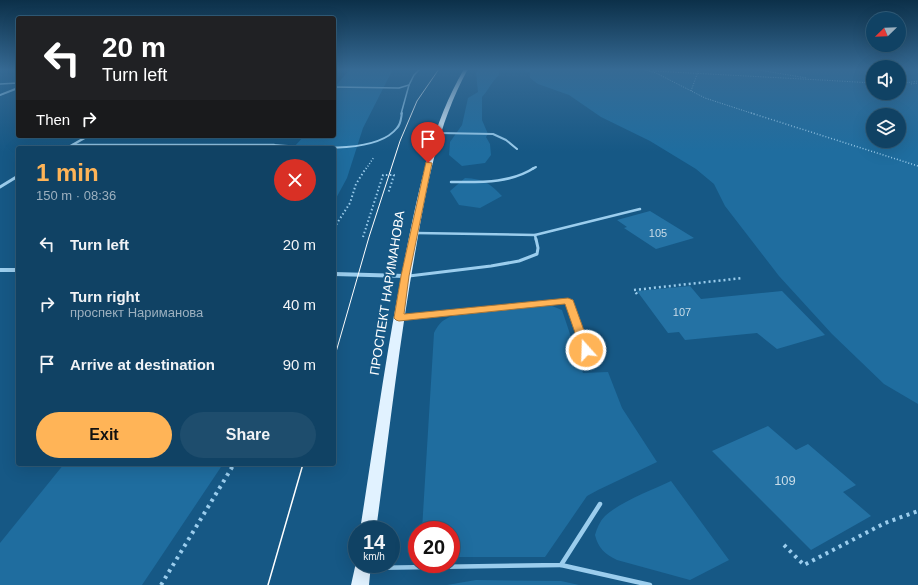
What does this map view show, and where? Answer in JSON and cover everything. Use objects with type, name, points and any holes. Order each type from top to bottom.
[{"type":"main road","name":"ПРОСПЕКТ НАРИМАНОВА","points":[[369,521],[405,276],[425,177],[437,133],[451,96]]},
{"type":"street","points":[[73,145],[85,138]]},
{"type":"street","points":[[73,145],[274,146]]},
{"type":"street","points":[[0,187],[16,177]]},
{"type":"street","points":[[0,270],[16,270]]},
{"type":"street","points":[[336,274],[405,276]]},
{"type":"lane","points":[[274,146],[336,146],[367,144],[384,139],[400,125],[405,96]]},
{"type":"lane","points":[[437,133],[493,134],[506,140],[516,149]]},
{"type":"lane","points":[[451,182],[493,181],[517,177],[536,168]]},
{"type":"lane","points":[[414,233],[535,235],[640,209]]},
{"type":"lane","points":[[405,276],[519,261],[536,254],[538,248],[535,235]]},
{"type":"lane","points":[[399,318],[568,300],[586,350]]},
{"type":"lane","points":[[561,565],[600,504]]},
{"type":"lane","points":[[400,571],[561,565],[650,585]]},
{"type":"path","points":[[702,96],[918,166]]},
{"type":"path","points":[[336,225],[350,204],[356,184],[371,163],[384,139]]},
{"type":"path","points":[[363,237],[383,175],[394,175],[388,194]]},
{"type":"path","points":[[637,294],[634,290],[743,278]]},
{"type":"path","points":[[161,585],[233,466]]},
{"type":"path","points":[[784,545],[804,565],[885,523],[918,511]]},
{"type":"shaded area","points":[[336,96],[379,96],[363,128],[347,178],[336,198],[336,146],[295,146],[302,138],[336,138]]},
{"type":"shaded area","points":[[471,96],[483,96],[482,120],[488,134],[486,137],[490,144],[491,155],[485,163],[462,166],[449,155],[450,142],[462,125],[468,98]]},
{"type":"shaded area","points":[[571,96],[866,96],[866,100],[906,100],[906,96],[918,96],[918,404],[884,384],[832,334],[779,276],[725,206],[714,184],[696,169],[650,141],[601,117]]},
{"type":"shaded area","points":[[465,178],[477,179],[486,182],[502,196],[480,208],[459,205],[450,191]]},
{"type":"shaded area","points":[[538,305],[552,306],[562,310],[583,373],[608,372],[622,408],[657,462],[587,496],[545,557],[460,557],[460,521],[423,521],[434,333],[446,319],[476,311]]},
{"type":"shaded area","points":[[62,466],[222,466],[142,585],[0,585],[0,543]]},
{"type":"shaded area","points":[[671,481],[729,560],[690,580],[617,560],[603,550],[598,544],[595,535],[602,520],[611,511],[627,501]]},
{"type":"shaded area","points":[[476,580],[561,581],[579,585],[447,585]]},
{"type":"building","points":[[650,211],[694,238],[656,249],[624,228],[627,227],[617,220]]},
{"type":"building","points":[[690,286],[701,299],[782,291],[825,335],[777,349],[757,333],[685,340],[679,332],[668,333],[637,291]]},
{"type":"building","points":[[768,426],[796,450],[808,444],[856,485],[843,492],[871,516],[811,550],[712,451]]},
{"type":"tram line","points":[[336,352],[369,237],[400,141],[420,96]]},
{"type":"tram line","points":[[268,585],[302,466]]},
{"type":"route","points":[[428,163],[405,276],[399,318],[568,300],[586,350]]}]
